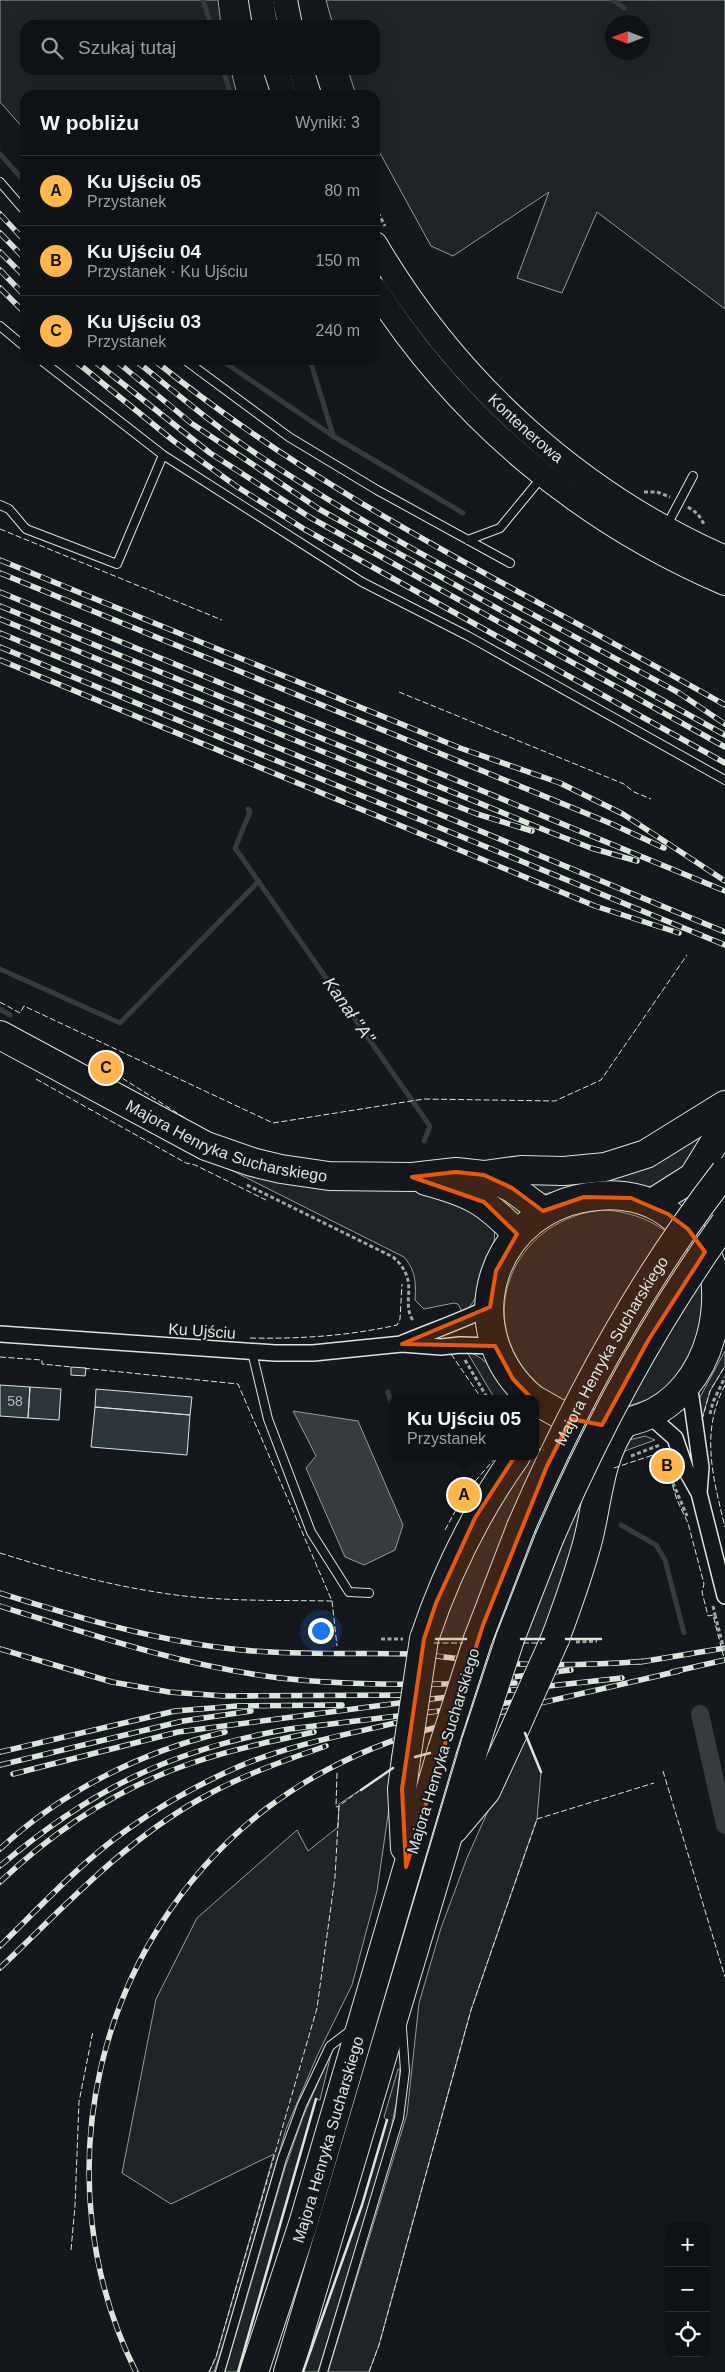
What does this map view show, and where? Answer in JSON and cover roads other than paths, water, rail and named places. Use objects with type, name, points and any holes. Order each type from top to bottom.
[{"type":"highway","name":"Majora Henryka Sucharskiego","points":[[0,1035],[206,1146],[252,1162],[281,1169],[329,1176],[412,1177],[456,1172],[484,1175],[512,1188],[543,1211]]},
{"type":"highway","points":[[484,1175],[521,1170],[564,1171],[605,1167],[646,1154],[725,1105]]},
{"type":"highway","points":[[652,1203],[693,1177],[725,1125]]},
{"type":"highway","name":"Majora Henryka Sucharskiego","points":[[254,2372],[303,2224],[406,1867],[442,1750],[478,1639],[521,1527],[547,1466],[600,1363],[681,1233],[725,1172]]},
{"type":"highway","name":"Majora Henryka Sucharskiego","points":[[412,1177],[456,1189],[484,1202],[517,1234]]},
{"type":"highway","points":[[529,1395],[513,1379],[495,1346],[490,1307],[491,1287],[496,1271],[502,1255],[517,1234],[543,1211],[584,1197],[609,1195],[652,1203],[688,1229],[699,1242],[714,1271],[722,1299],[720,1320],[711,1353],[690,1390],[651,1417],[624,1423],[600,1425],[582,1422],[564,1417],[539,1403]]},
{"type":"highway","name":"Majora Henryka Sucharskiego","points":[[288,2372],[476,1742],[510,1639],[571,1487],[624,1383],[679,1291],[725,1223]]},
{"type":"highway","points":[[448,1835],[486,1792],[513,1733],[562,1640],[588,1541],[606,1456],[613,1438],[624,1423]]},
{"type":"highway","points":[[406,1867],[402,1789],[418,1639],[476,1518],[513,1460]]},
{"type":"main road","points":[[261,0],[265,20]]},
{"type":"main road","points":[[285,0],[289,20]]},
{"type":"main road","points":[[278,75],[282,90]]},
{"type":"main road","points":[[303,75],[308,90]]},
{"type":"main road","name":"Kontenerowa","points":[[381,236],[407,295],[454,356],[497,402],[537,439],[660,539],[725,583]]},
{"type":"main road","name":"Kontenerowa","points":[[380,297],[413,344],[449,387],[494,433],[543,476],[590,510],[660,539],[725,558]]},
{"type":"street","name":"Ku Ujściu","points":[[402,1344],[440,1327],[458,1323],[490,1307]]},
{"type":"street","name":"Ku Ujściu","points":[[0,1334],[252,1352],[313,1353],[402,1344],[441,1347],[460,1345],[495,1346]]},
{"type":"street","points":[[690,1390],[701,1467],[699,1493]]},
{"type":"street","points":[[651,1417],[675,1438],[686,1470],[699,1493],[725,1596]]},
{"type":"lane","points":[[0,182],[20,205]]},
{"type":"lane","points":[[0,326],[20,343]]},
{"type":"lane","points":[[47,365],[163,455],[362,582],[468,636],[725,780]]},
{"type":"lane","points":[[192,365],[289,436],[377,490],[510,563]]},
{"type":"lane","points":[[0,505],[10,509],[26,529],[117,564],[163,455]]},
{"type":"lane","points":[[468,540],[500,528],[543,476]]},
{"type":"lane","points":[[660,539],[693,476]]},
{"type":"lane","points":[[252,1352],[268,1419],[311,1532],[349,1592],[369,1594]]},
{"type":"lane","points":[[323,2372],[399,2118],[405,2071],[399,2001]]},
{"type":"lane","points":[[220,2372],[282,2159],[302,2105],[330,2046],[361,2023]]},
{"type":"waterway","points":[[203,0],[209,20]]},
{"type":"waterway","points":[[613,0],[624,8]]},
{"type":"waterway","points":[[225,75],[229,90]]},
{"type":"waterway","points":[[0,154],[20,176]]},
{"type":"waterway","points":[[228,365],[333,436],[463,513]]},
{"type":"waterway","points":[[312,365],[333,435]]},
{"type":"waterway","name":"Kanał \"A\"","points":[[248,809],[250,812],[235,848],[430,1126],[424,1141]]},
{"type":"waterway","points":[[0,969],[120,1023],[259,881]]},
{"type":"waterway","points":[[0,1009],[10,1015]]},
{"type":"waterway","name":"Kanał \"A\"","points":[[621,1525],[656,1545],[665,1560],[684,1633]]},
{"type":"waterway","name":"Kanał \"A\"","points":[[700,1714],[725,1825]]},
{"type":"railway","points":[[0,214],[20,236]]},
{"type":"railway","points":[[0,233],[20,254]]},
{"type":"railway","points":[[0,252],[20,272]]},
{"type":"railway","points":[[0,270],[20,291]]},
{"type":"railway","points":[[0,288],[20,308]]},
{"type":"railway","points":[[80,365],[175,442],[236,486],[304,529],[725,763]]},
{"type":"railway","points":[[99,365],[210,453],[311,518],[725,747]]},
{"type":"railway","points":[[121,365],[191,423],[319,509],[725,735]]},
{"type":"railway","points":[[141,365],[229,434],[311,489],[467,579],[679,693],[725,724]]},
{"type":"railway","points":[[160,365],[220,411],[289,458],[360,502],[505,585],[725,705]]},
{"type":"railway","points":[[0,560],[460,748],[560,783],[623,814],[725,881]]},
{"type":"railway","points":[[0,573],[612,824],[664,848]]},
{"type":"railway","points":[[0,592],[725,891]]},
{"type":"railway","points":[[0,606],[552,833],[591,848],[637,861]]},
{"type":"railway","points":[[0,619],[421,792],[477,814],[532,831]]},
{"type":"railway","points":[[0,633],[725,932]]},
{"type":"railway","points":[[0,647],[725,945]]},
{"type":"railway","points":[[0,660],[595,906],[679,933]]},
{"type":"railway","points":[[0,1593],[120,1628],[180,1641],[242,1650],[307,1653],[416,1654],[535,1665],[646,1661]]},
{"type":"railway","points":[[0,1606],[173,1658],[244,1673],[339,1683],[515,1683]]},
{"type":"railway","points":[[640,1662],[725,1648]]},
{"type":"railway","points":[[0,1649],[112,1682],[169,1692],[224,1696],[418,1695]]},
{"type":"railway","points":[[672,1672],[725,1660]]},
{"type":"railway","points":[[504,1678],[571,1670]]},
{"type":"railway","points":[[136,2372],[107,2298],[92,2221],[90,2144],[101,2067],[125,1994],[160,1925],[208,1862],[267,1808],[287,1794],[328,1769],[372,1749],[441,1726],[679,1671]]},
{"type":"railway","points":[[13,1774],[178,1732],[422,1700],[622,1678]]},
{"type":"railway","points":[[0,1866],[33,1839],[100,1795],[170,1761],[207,1748],[289,1729],[523,1701]]},
{"type":"railway","points":[[0,1752],[175,1711],[237,1706],[342,1705]]},
{"type":"railway","points":[[0,1765],[183,1721],[251,1711]]},
{"type":"railway","points":[[0,1946],[94,1856],[141,1820],[182,1794],[260,1758],[321,1740],[404,1721]]},
{"type":"railway","points":[[0,1849],[50,1809],[105,1776],[164,1750],[225,1732]]},
{"type":"railway","points":[[0,1882],[42,1845],[88,1813],[137,1785],[204,1759],[314,1732]]},
{"type":"railway","points":[[0,1968],[95,1877],[145,1835],[172,1816],[200,1799],[246,1776],[326,1746]]},
{"type":"place","name":"Ku Ujściu 03","points":[[106,1068]]},
{"type":"place","name":"Ku Ujściu 04","points":[[667,1466]]},
{"type":"place","name":"Ku Ujściu 05","points":[[464,1495]]}]
